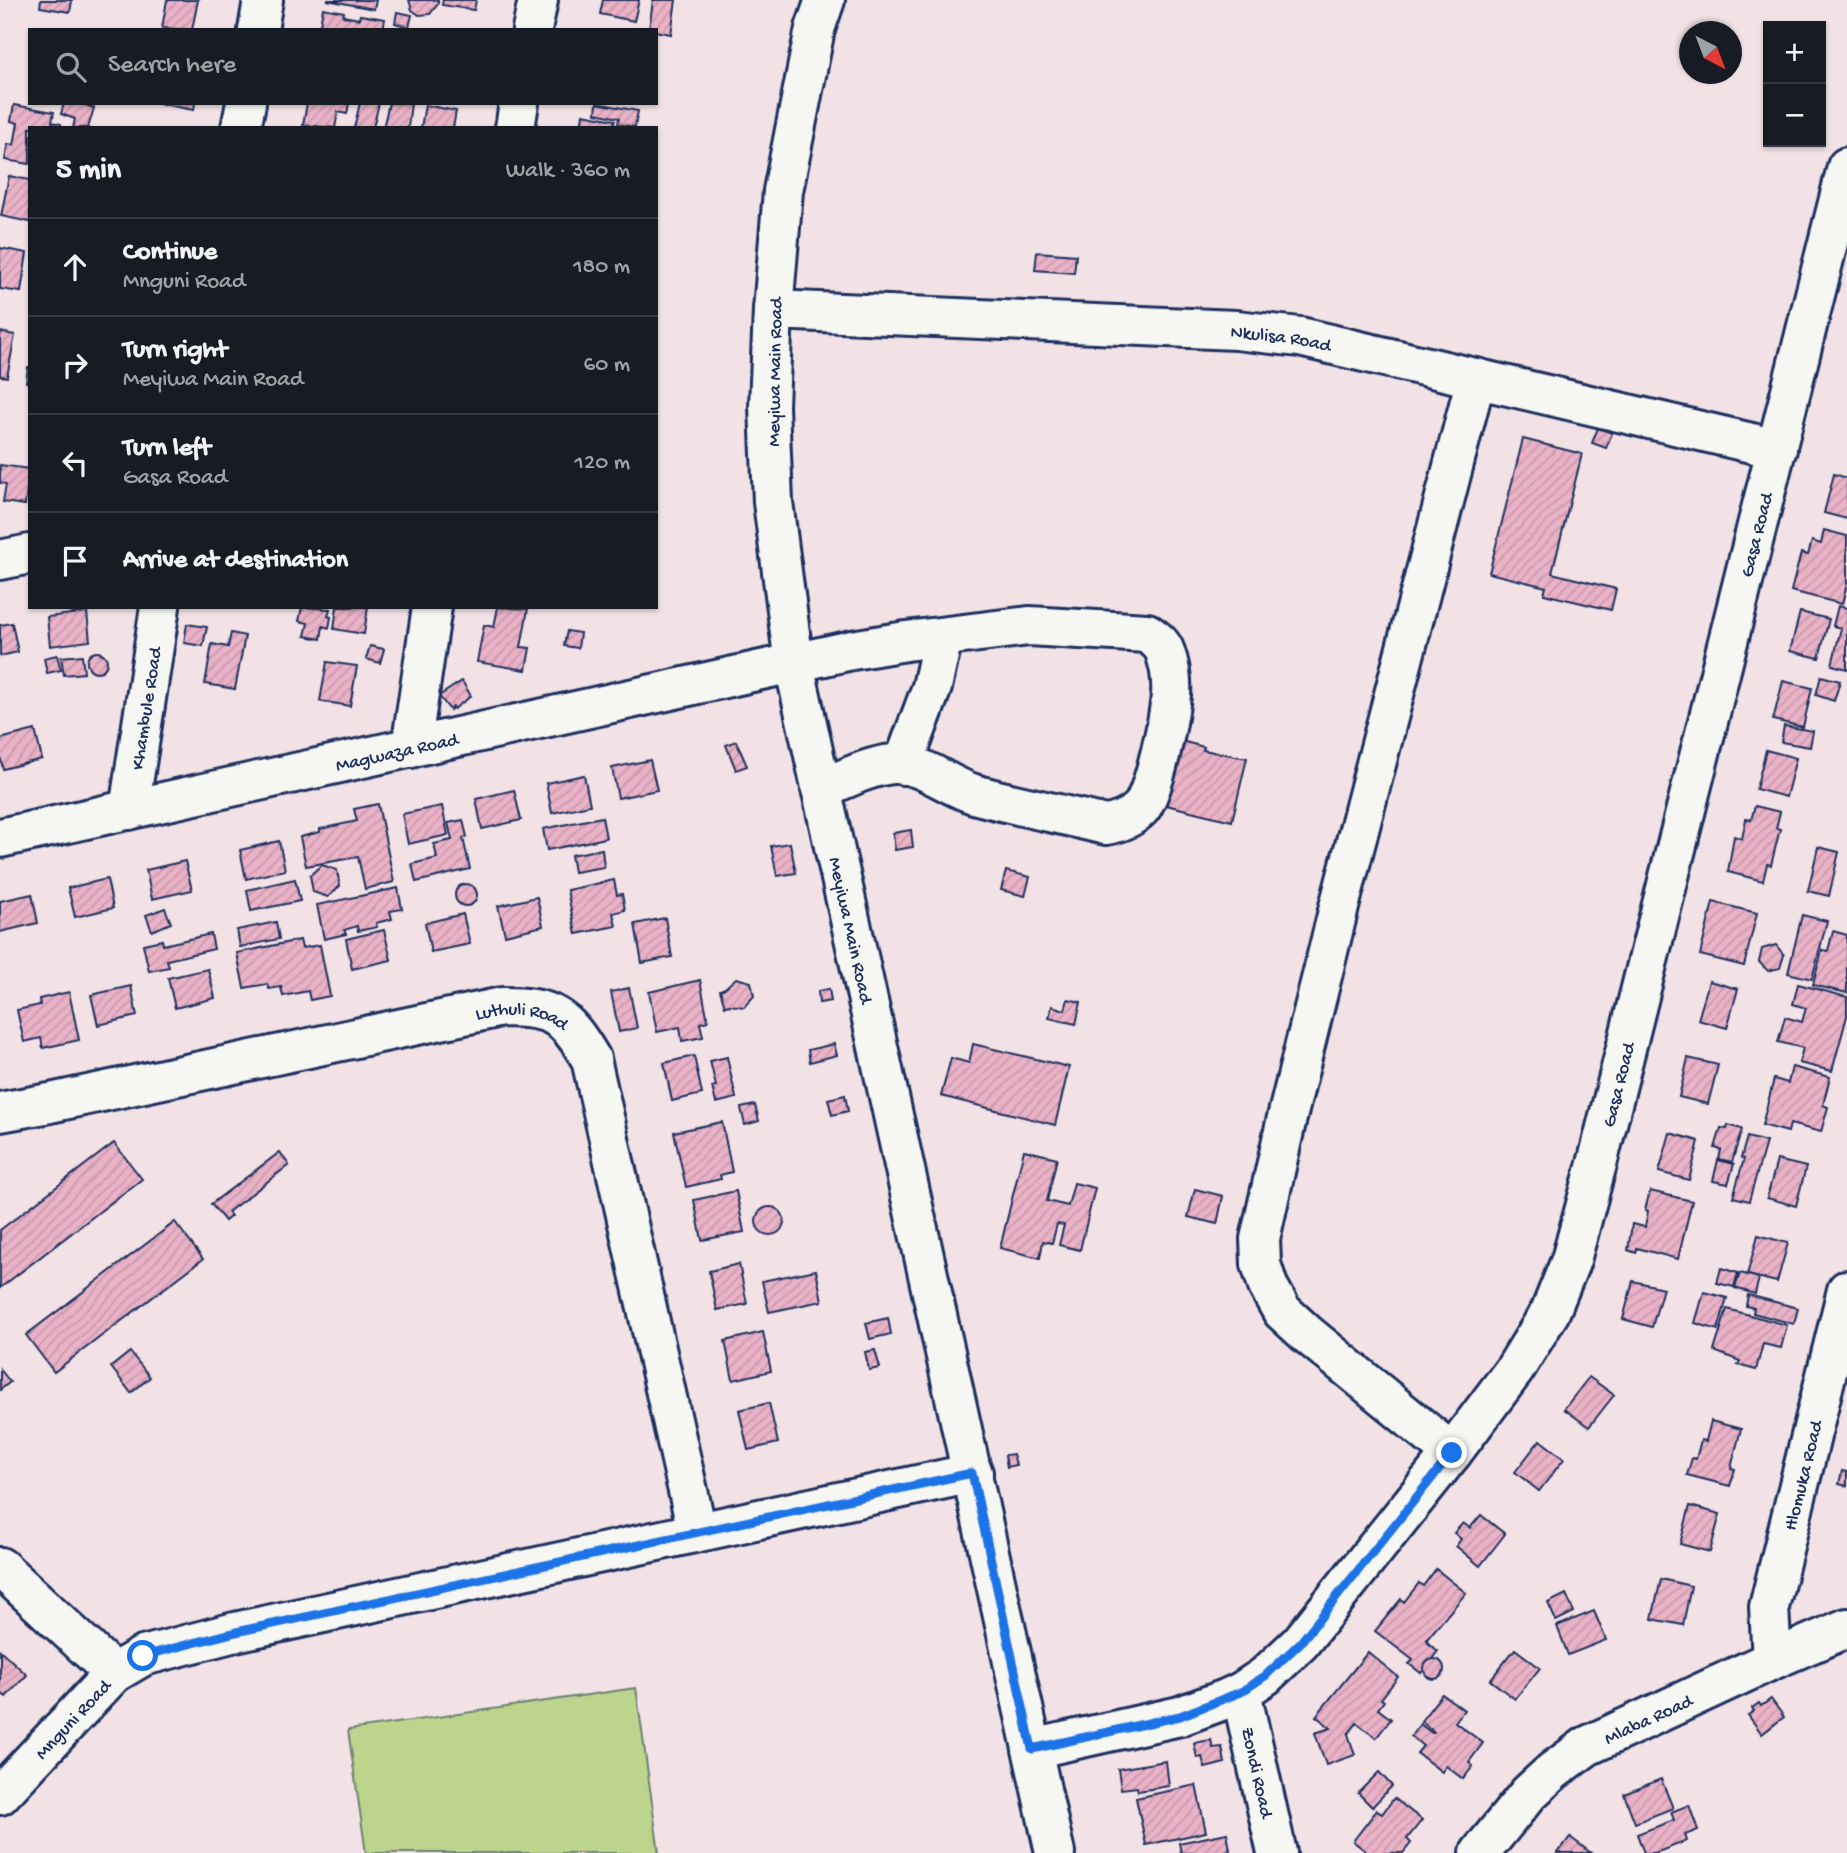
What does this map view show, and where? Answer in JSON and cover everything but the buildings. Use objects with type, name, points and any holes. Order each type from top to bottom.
[{"type":"street","points":[[258,28],[264,0]]},
{"type":"street","points":[[532,28],[538,0]]},
{"type":"street","name":"Meyiwa Main Road","points":[[825,0],[815,29],[783,191],[773,310],[769,406],[773,502],[794,664],[1055,1853]]},
{"type":"street","points":[[242,126],[246,105]]},
{"type":"street","points":[[515,126],[519,105]]},
{"type":"street","name":"Gasa Road","points":[[1032,1749],[1180,1716],[1241,1692],[1265,1676],[1300,1643],[1452,1453],[1515,1369],[1550,1312],[1571,1260],[1847,167]]},
{"type":"street","name":"Nkulisa Road","points":[[773,310],[1236,330],[1300,337],[1777,449]]},
{"type":"street","points":[[1452,1453],[1282,1311],[1268,1286],[1261,1264],[1260,1240],[1339,907],[1476,378]]},
{"type":"street","points":[[0,560],[28,554]]},
{"type":"street","name":"Khambule Road","points":[[129,810],[160,609]]},
{"type":"street","points":[[411,748],[432,609]]},
{"type":"street","name":"Magwaza Road","points":[[0,838],[852,650],[1029,626],[1147,634],[1158,640],[1165,650],[1170,669],[1171,696],[1152,789],[1140,809],[1118,823],[1106,825],[971,793],[917,768],[903,765]]},
{"type":"street","points":[[821,789],[881,767],[903,765],[933,687],[943,637]]},
{"type":"street","name":"Luthuli Road","points":[[0,1112],[50,1104],[502,1007],[533,1007],[560,1018],[577,1034],[591,1059],[697,1531]]},
{"type":"street","name":"Hlomuka Road","points":[[1772,1660],[1769,1606],[1847,1290]]},
{"type":"street","name":"Mnguni Road","points":[[0,1795],[114,1674],[143,1656],[187,1643],[972,1473]]},
{"type":"street","points":[[0,1567],[114,1674]]},
{"type":"street","name":"Mlaba Road","points":[[1480,1853],[1529,1793],[1587,1746],[1847,1628]]},
{"type":"street","name":"Zondi Road","points":[[1241,1692],[1277,1853]]},
{"type":"green space","points":[[636,1688],[659,1853],[366,1853],[348,1730]]},
{"type":"route","points":[[143,1656],[236,1632],[972,1473],[1032,1749],[1180,1716],[1241,1692],[1265,1676],[1300,1643],[1452,1453]]}]
